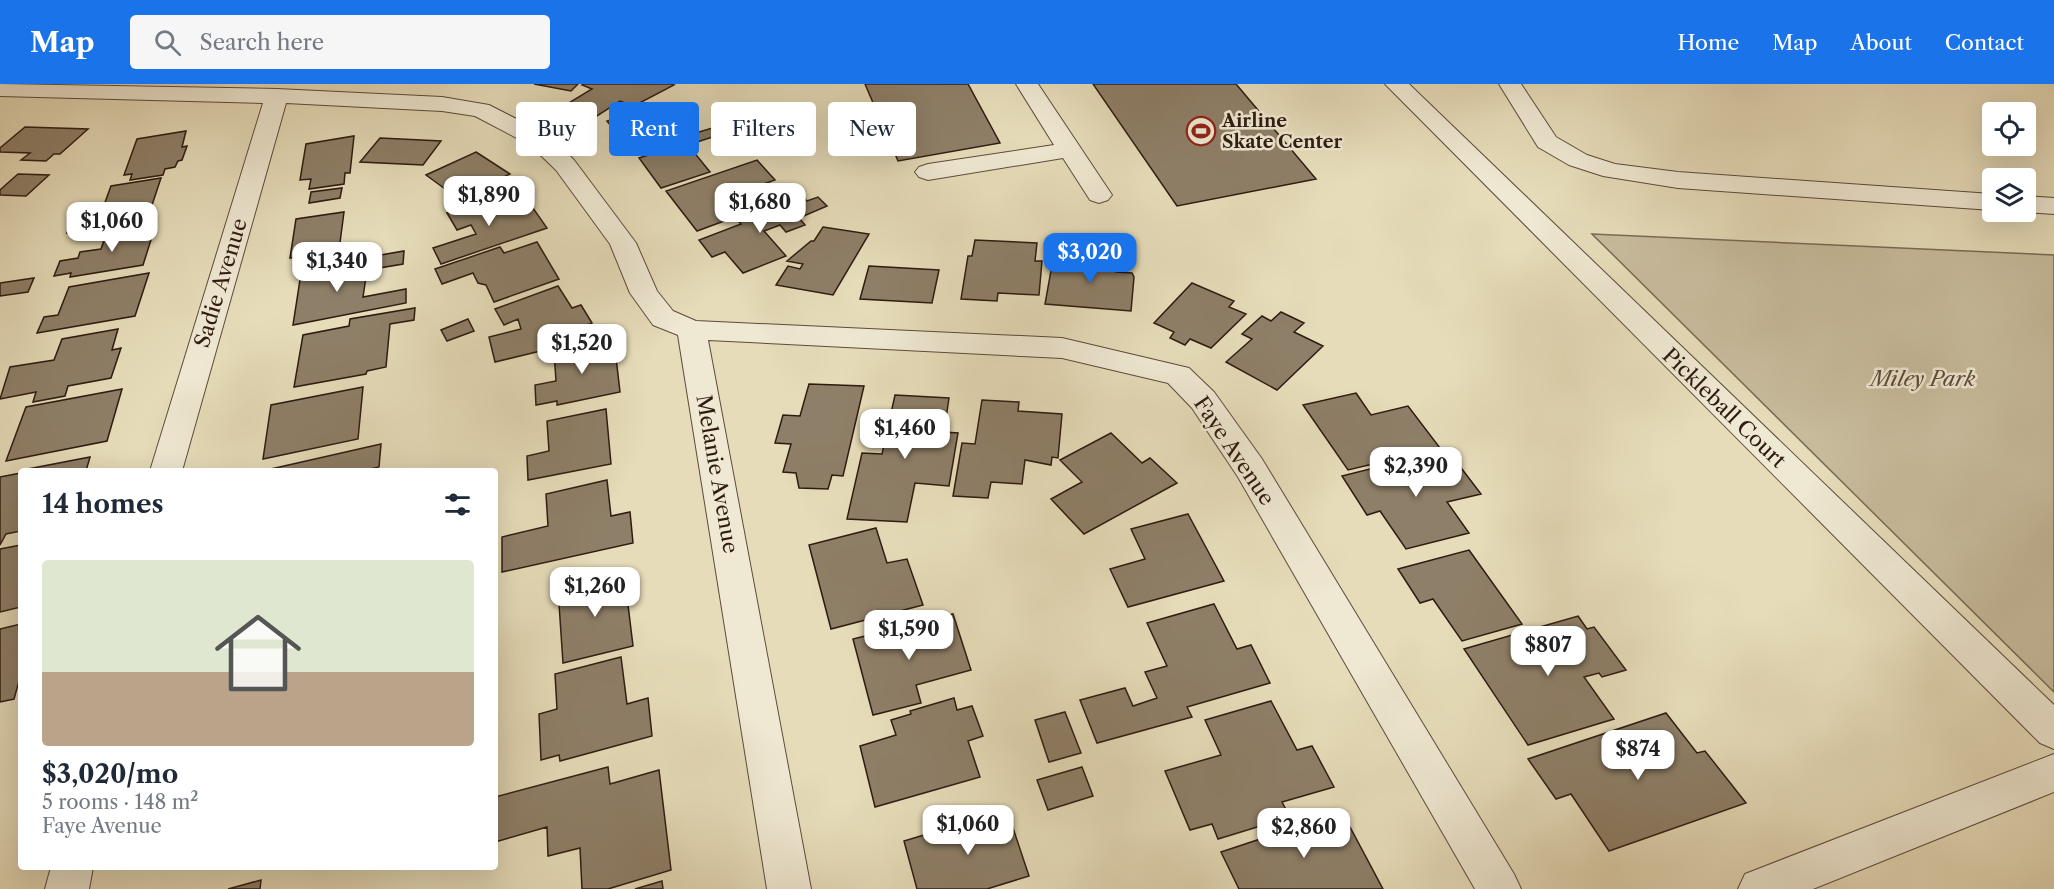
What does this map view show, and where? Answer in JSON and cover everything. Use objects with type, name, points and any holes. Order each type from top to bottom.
[{"type":"street","points":[[1027,84],[1099,195]]},
{"type":"street","name":"Pickleball Court","points":[[1396,84],[2054,731]]},
{"type":"street","points":[[1510,84],[1547,142],[1578,160],[1612,171],[1678,180],[1982,201]]},
{"type":"street","points":[[0,89],[277,96],[442,104],[481,110],[539,140],[565,165],[623,243],[644,293],[663,318],[692,330]]},
{"type":"street","name":"Sadie Avenue","points":[[167,468],[277,96]]},
{"type":"street","points":[[928,172],[1070,150]]},
{"type":"street","points":[[2036,205],[2054,206]]},
{"type":"street","name":"Melanie Avenue","points":[[692,330],[789,889]]},
{"type":"street","name":"Faye Avenue","points":[[692,330],[1062,348],[1178,375],[1203,400],[1250,468],[1499,889]]},
{"type":"street","points":[[1760,889],[2054,773]]},
{"type":"street","points":[[67,889],[71,870]]},
{"type":"green space","name":"Miley Park","points":[[1592,234],[2054,255],[2054,692]]},
{"type":"building","points":[[534,84],[578,84],[571,91]]},
{"type":"building","points":[[865,84],[968,84],[1000,143],[898,161],[896,156],[916,156],[916,102],[873,102]]},
{"type":"building","name":"Airline Skate Center","points":[[1093,84],[1236,84],[1316,179],[1177,206]]},
{"type":"building","points":[[582,85],[674,85],[642,102],[609,102],[609,108],[597,116],[597,102],[570,102],[592,89]]},
{"type":"building","points":[[25,127],[88,129],[60,154],[54,154],[46,161],[21,160],[30,153],[0,152],[0,148]]},
{"type":"building","points":[[711,128],[711,138],[699,141],[699,132]]},
{"type":"building","points":[[186,131],[182,147],[187,146],[182,160],[178,161],[175,167],[165,169],[163,175],[130,180],[132,174],[124,175],[137,139]]},
{"type":"building","points":[[354,136],[350,173],[345,173],[344,184],[309,189],[311,179],[300,180],[306,144]]},
{"type":"building","points":[[380,138],[441,141],[423,165],[360,162]]},
{"type":"building","points":[[476,152],[510,174],[469,194],[462,190],[452,194],[426,175]]},
{"type":"building","points":[[697,156],[710,172],[661,188],[639,158]]},
{"type":"building","points":[[757,160],[775,180],[730,196],[746,213],[697,231],[666,191]]},
{"type":"building","points":[[18,174],[49,175],[26,196],[0,195],[0,190]]},
{"type":"building","points":[[161,178],[148,217],[67,233],[77,209],[104,205],[111,186]]},
{"type":"building","points":[[342,188],[340,198],[309,203],[311,192]]},
{"type":"building","points":[[507,193],[519,212],[533,208],[547,228],[441,264],[433,248],[476,234],[471,225],[457,230],[447,213]]},
{"type":"building","points":[[802,196],[807,201],[818,197],[827,206],[799,218],[805,225],[786,232],[780,225],[764,231],[786,256],[743,273],[725,252],[712,257],[699,240],[741,224],[737,220]]},
{"type":"building","points":[[344,212],[339,250],[290,258],[296,219]]},
{"type":"building","points":[[156,224],[143,265],[70,277],[71,273],[54,276],[60,261],[78,258],[80,252],[101,249],[107,232]]},
{"type":"building","points":[[823,227],[869,234],[833,295],[776,285],[788,266],[800,269],[803,264],[787,261],[814,241]]},
{"type":"building","points":[[975,240],[1037,243],[1035,261],[1042,261],[1039,295],[998,293],[997,301],[961,299],[968,256],[972,256]]},
{"type":"building","points":[[537,242],[559,279],[494,302],[486,285],[478,283],[473,273],[442,284],[435,269],[500,247],[504,253]]},
{"type":"building","points":[[404,251],[403,264],[361,271],[363,258]]},
{"type":"building","points":[[1065,253],[1117,257],[1116,272],[1132,273],[1134,277],[1131,311],[1045,304],[1052,265],[1064,266]]},
{"type":"building","points":[[355,258],[353,279],[366,277],[363,297],[406,289],[406,303],[293,325],[302,267]]},
{"type":"building","points":[[869,266],[939,270],[932,303],[860,299]]},
{"type":"building","points":[[149,273],[135,316],[37,333],[44,317],[58,315],[69,287]]},
{"type":"building","points":[[34,278],[28,292],[0,296],[0,283]]},
{"type":"building","points":[[1192,283],[1234,301],[1229,307],[1246,314],[1211,348],[1190,339],[1185,345],[1170,338],[1174,332],[1154,323]]},
{"type":"building","points":[[558,286],[572,308],[581,305],[592,323],[551,339],[553,348],[495,362],[489,337],[521,329],[518,319],[504,325],[495,309]]},
{"type":"building","points":[[415,308],[414,320],[390,324],[386,367],[367,371],[366,374],[294,387],[303,335],[349,326],[350,319]]},
{"type":"building","points":[[1281,312],[1304,323],[1294,332],[1323,346],[1277,390],[1226,362],[1252,339],[1242,334],[1262,316],[1271,321]]},
{"type":"building","points":[[468,319],[474,331],[447,341],[441,330]]},
{"type":"building","points":[[118,329],[112,350],[121,348],[111,378],[68,386],[65,396],[33,402],[36,392],[0,399],[10,367],[54,360],[62,339]]},
{"type":"building","points":[[614,340],[620,392],[557,405],[557,401],[536,405],[535,385],[556,381],[554,351]]},
{"type":"building","points":[[809,384],[864,386],[843,476],[832,475],[828,489],[799,488],[796,473],[783,472],[791,444],[775,443],[783,415],[800,416]]},
{"type":"building","points":[[363,387],[358,439],[263,459],[271,405]]},
{"type":"building","points":[[122,389],[107,441],[6,461],[26,407]]},
{"type":"building","points":[[1356,393],[1371,415],[1408,406],[1440,448],[1348,470],[1303,405]]},
{"type":"building","points":[[895,395],[949,398],[944,432],[958,433],[949,486],[915,483],[907,522],[847,519],[862,453],[882,454]]},
{"type":"building","points":[[982,400],[1019,402],[1018,411],[1062,414],[1058,458],[1052,457],[1051,465],[1025,460],[1022,484],[991,482],[988,498],[953,496],[962,443],[975,444]]},
{"type":"building","points":[[606,409],[611,464],[528,480],[527,456],[549,451],[547,421]]},
{"type":"building","points":[[1111,433],[1142,463],[1150,458],[1177,483],[1084,534],[1051,499],[1082,482],[1060,460]]},
{"type":"building","points":[[381,444],[379,467],[275,468]]},
{"type":"building","points":[[1449,452],[1481,494],[1447,502],[1469,533],[1406,549],[1380,511],[1367,515],[1342,476],[1390,464],[1395,471],[1408,468],[1404,463]]},
{"type":"building","points":[[90,457],[87,468],[33,468]]},
{"type":"building","points":[[18,474],[18,532],[6,534],[0,545],[0,477]]},
{"type":"building","points":[[607,480],[611,516],[630,512],[633,543],[502,572],[502,537],[548,526],[546,494]]},
{"type":"building","points":[[1188,514],[1224,581],[1128,607],[1110,569],[1145,559],[1131,529]]},
{"type":"building","points":[[876,528],[887,563],[907,559],[923,605],[831,629],[809,545]]},
{"type":"building","points":[[18,546],[18,608],[0,612],[0,549]]},
{"type":"building","points":[[1469,550],[1522,624],[1462,641],[1433,599],[1420,603],[1398,569]]},
{"type":"building","points":[[624,572],[633,646],[563,663],[558,589]]},
{"type":"building","points":[[1214,604],[1237,649],[1251,645],[1270,683],[1187,707],[1192,717],[1097,743],[1080,700],[1125,688],[1133,706],[1157,698],[1145,672],[1167,666],[1147,623]]},
{"type":"building","points":[[953,614],[971,670],[916,685],[921,703],[873,715],[853,639]]},
{"type":"building","points":[[1578,616],[1587,629],[1594,627],[1626,670],[1602,677],[1599,673],[1584,677],[1614,719],[1528,745],[1464,649]]},
{"type":"building","points":[[18,625],[18,685],[14,699],[0,702],[0,629]]},
{"type":"building","points":[[621,657],[627,704],[648,698],[652,736],[560,761],[559,755],[541,760],[539,714],[557,709],[555,674]]},
{"type":"building","points":[[954,698],[957,710],[972,706],[983,736],[968,741],[980,777],[875,807],[860,746],[896,735],[891,720],[911,714],[910,711]]},
{"type":"building","points":[[1271,701],[1297,750],[1312,746],[1334,787],[1282,802],[1290,817],[1218,839],[1212,824],[1190,830],[1165,771],[1221,755],[1205,720]]},
{"type":"building","points":[[1065,712],[1081,753],[1049,762],[1035,720]]},
{"type":"building","points":[[1666,713],[1697,753],[1705,751],[1746,803],[1609,851],[1571,794],[1556,799],[1528,759]]},
{"type":"building","points":[[608,767],[610,784],[659,770],[671,870],[608,889],[582,889],[580,848],[548,856],[547,827],[498,841],[498,796]]},
{"type":"building","points":[[1082,767],[1093,796],[1048,810],[1037,780]]},
{"type":"building","points":[[1007,810],[1029,876],[987,889],[917,889],[904,841]]},
{"type":"building","points":[[1342,812],[1383,889],[1239,889],[1221,852]]},
{"type":"building","points":[[261,880],[260,889],[228,889]]},
{"type":"building","points":[[662,881],[663,889],[635,889]]},
{"type":"place","name":"Airline Skate Center","points":[[1201,131]]}]
